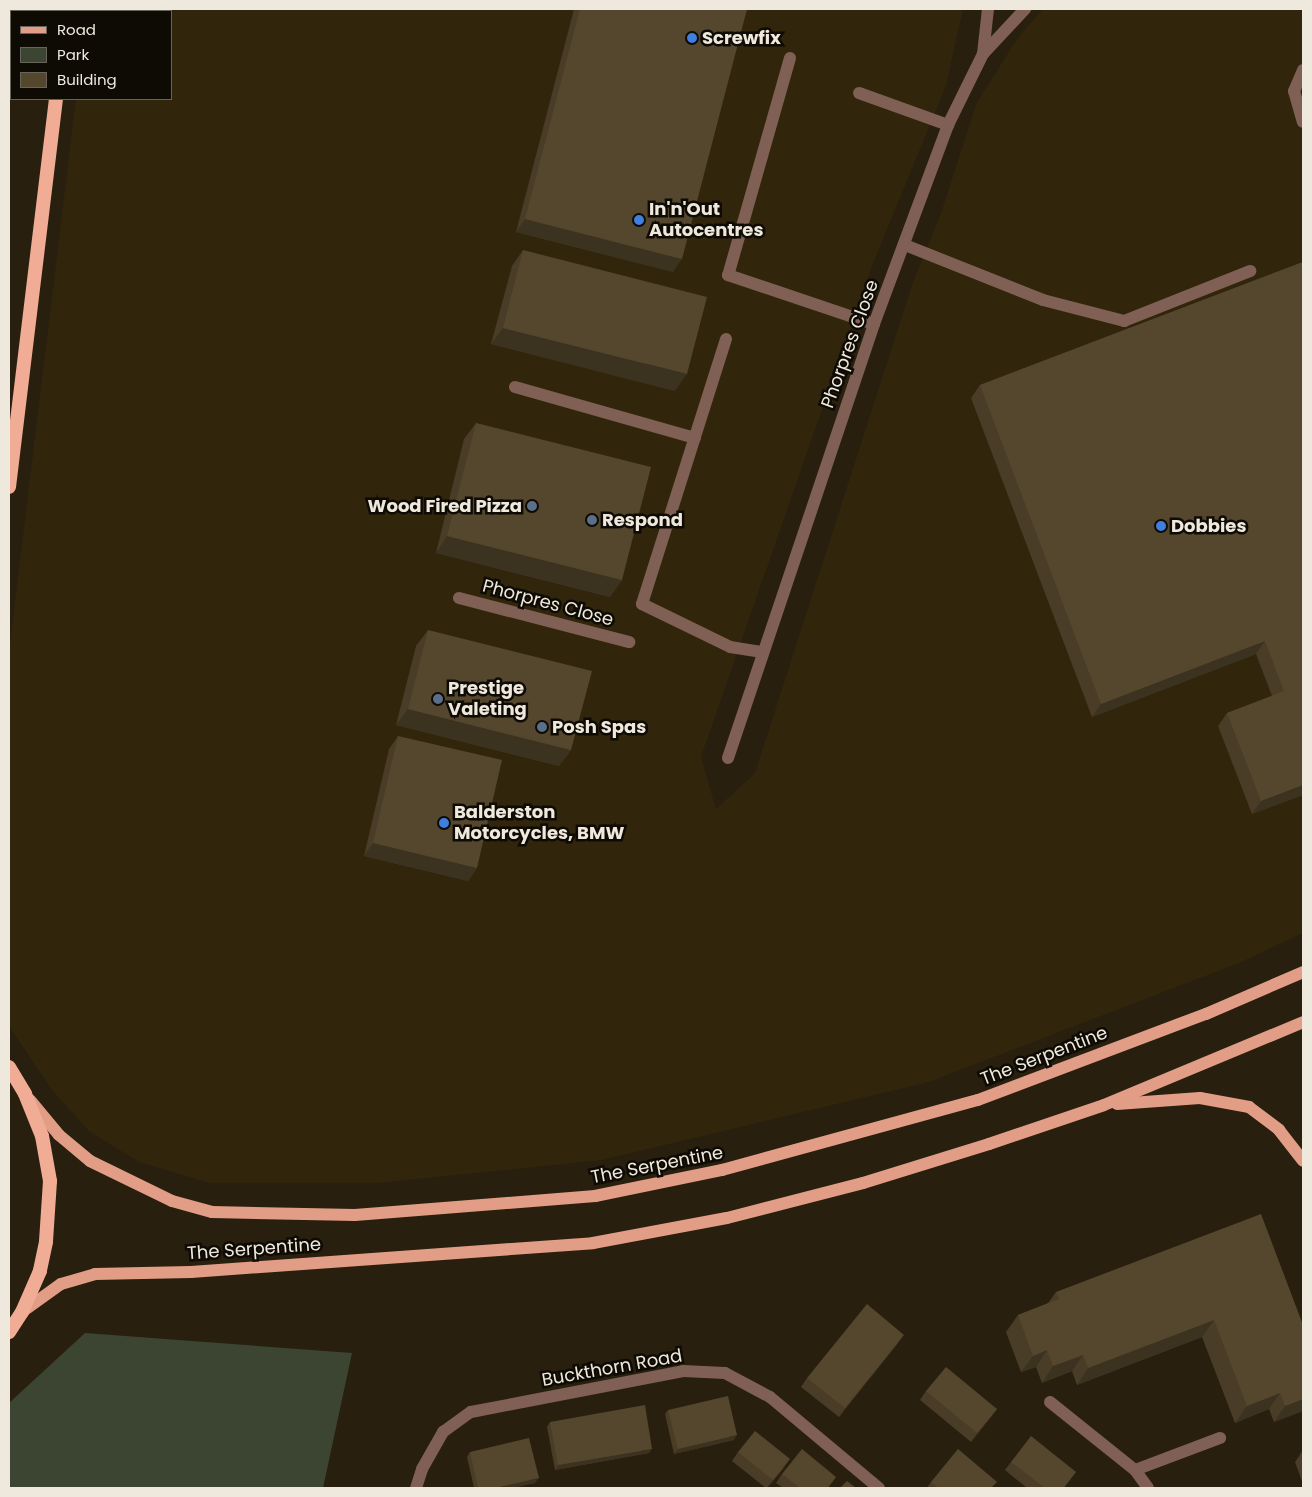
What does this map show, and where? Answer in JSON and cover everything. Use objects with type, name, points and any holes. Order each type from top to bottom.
[{"type":"highway","points":[[9,487],[56,100]]},
{"type":"highway","points":[[9,1067],[25,1094],[42,1136],[50,1181],[46,1242],[40,1271],[22,1312],[9,1332]]},
{"type":"main road","name":"The Serpentine","points":[[25,1094],[59,1135],[90,1161],[172,1201],[212,1212],[355,1216],[595,1196],[722,1170],[852,1137],[978,1100],[1206,1014],[1303,972]]},
{"type":"main road","name":"The Serpentine","points":[[22,1312],[61,1284],[95,1274],[191,1272],[354,1258],[593,1243],[727,1218],[863,1183],[1104,1105],[1303,1022]]},
{"type":"main road","points":[[1104,1105],[1200,1098],[1249,1107],[1278,1130],[1303,1161]]},
{"type":"street","name":"Phorpres Close","points":[[983,54],[988,9]]},
{"type":"street","name":"Phorpres Close","points":[[728,758],[874,324],[906,245],[948,125],[983,54],[1025,9]]},
{"type":"street","points":[[790,58],[728,275],[874,324]]},
{"type":"street","points":[[1303,70],[1294,91],[1303,122]]},
{"type":"street","points":[[859,93],[948,125]]},
{"type":"street","points":[[906,245],[1043,300],[1124,321],[1250,271]]},
{"type":"street","name":"Phorpres Close","points":[[726,339],[642,604],[730,647],[763,652]]},
{"type":"street","points":[[514,387],[695,438]]},
{"type":"street","name":"Phorpres Close","points":[[459,598],[629,642]]},
{"type":"street","name":"Buckthorn Road","points":[[416,1488],[422,1469],[443,1432],[470,1412],[683,1371],[724,1373],[770,1397],[879,1488]]},
{"type":"street","points":[[1050,1402],[1135,1470],[1148,1488]]},
{"type":"street","points":[[1135,1470],[1220,1438]]},
{"type":"shaded area","points":[[963,9],[946,86],[872,266],[701,757],[716,809],[755,773],[913,282],[940,216],[977,102],[1019,36],[1043,9],[1303,9],[1303,933],[1239,963],[929,1082],[602,1160],[378,1183],[210,1183],[139,1162],[89,1131],[52,1090],[9,1026],[9,651],[76,100],[172,100],[172,10],[87,10]]},
{"type":"green space","points":[[85,1333],[352,1353],[323,1488],[9,1488],[9,1403]]},
{"type":"building","points":[[580,9],[747,9],[682,259],[525,219]]},
{"type":"building","points":[[523,250],[707,297],[687,374],[503,328]]},
{"type":"building","name":"Dobbies","points":[[1303,262],[1303,785],[1261,801],[1227,713],[1284,691],[1265,641],[1101,704],[980,385]]},
{"type":"building","points":[[476,423],[651,467],[622,580],[447,536]]},
{"type":"building","points":[[428,630],[592,671],[571,750],[408,709]]},
{"type":"building","points":[[398,736],[502,760],[477,868],[373,843]]},
{"type":"building","points":[[1261,1214],[1303,1325],[1303,1399],[1285,1406],[1280,1393],[1247,1406],[1214,1320],[1088,1368],[1083,1355],[1053,1366],[1047,1350],[1033,1356],[1018,1315],[1059,1299],[1056,1292]]},
{"type":"building","points":[[867,1304],[904,1335],[845,1408],[807,1378]]},
{"type":"building","points":[[946,1367],[997,1409],[977,1433],[926,1391]]},
{"type":"building","points":[[728,1396],[737,1435],[678,1449],[668,1410]]},
{"type":"building","points":[[645,1405],[652,1449],[558,1465],[550,1422]]},
{"type":"building","points":[[755,1431],[790,1459],[773,1480],[738,1452]]},
{"type":"building","points":[[1031,1436],[1076,1472],[1063,1488],[1045,1488],[1011,1462]]},
{"type":"building","points":[[529,1438],[539,1478],[495,1488],[478,1488],[470,1452]]},
{"type":"building","points":[[802,1449],[836,1477],[827,1488],[800,1488],[782,1474]]},
{"type":"building","points":[[958,1449],[997,1482],[991,1488],[939,1488],[931,1482]]},
{"type":"building","points":[[847,1481],[856,1488],[840,1488]]},
{"type":"place","name":"Screwfix","points":[[692,38]]},
{"type":"place","name":"In'n'Out Autocentres","points":[[639,220]]},
{"type":"place","name":"Wood Fired Pizza","points":[[532,506]]},
{"type":"place","name":"Respond","points":[[592,520]]},
{"type":"place","name":"Dobbies","points":[[1161,526]]},
{"type":"place","name":"Prestige Valeting","points":[[438,699]]},
{"type":"place","name":"Posh Spas","points":[[542,727]]},
{"type":"place","name":"Balderston Motorcycles, BMW","points":[[444,823]]}]
